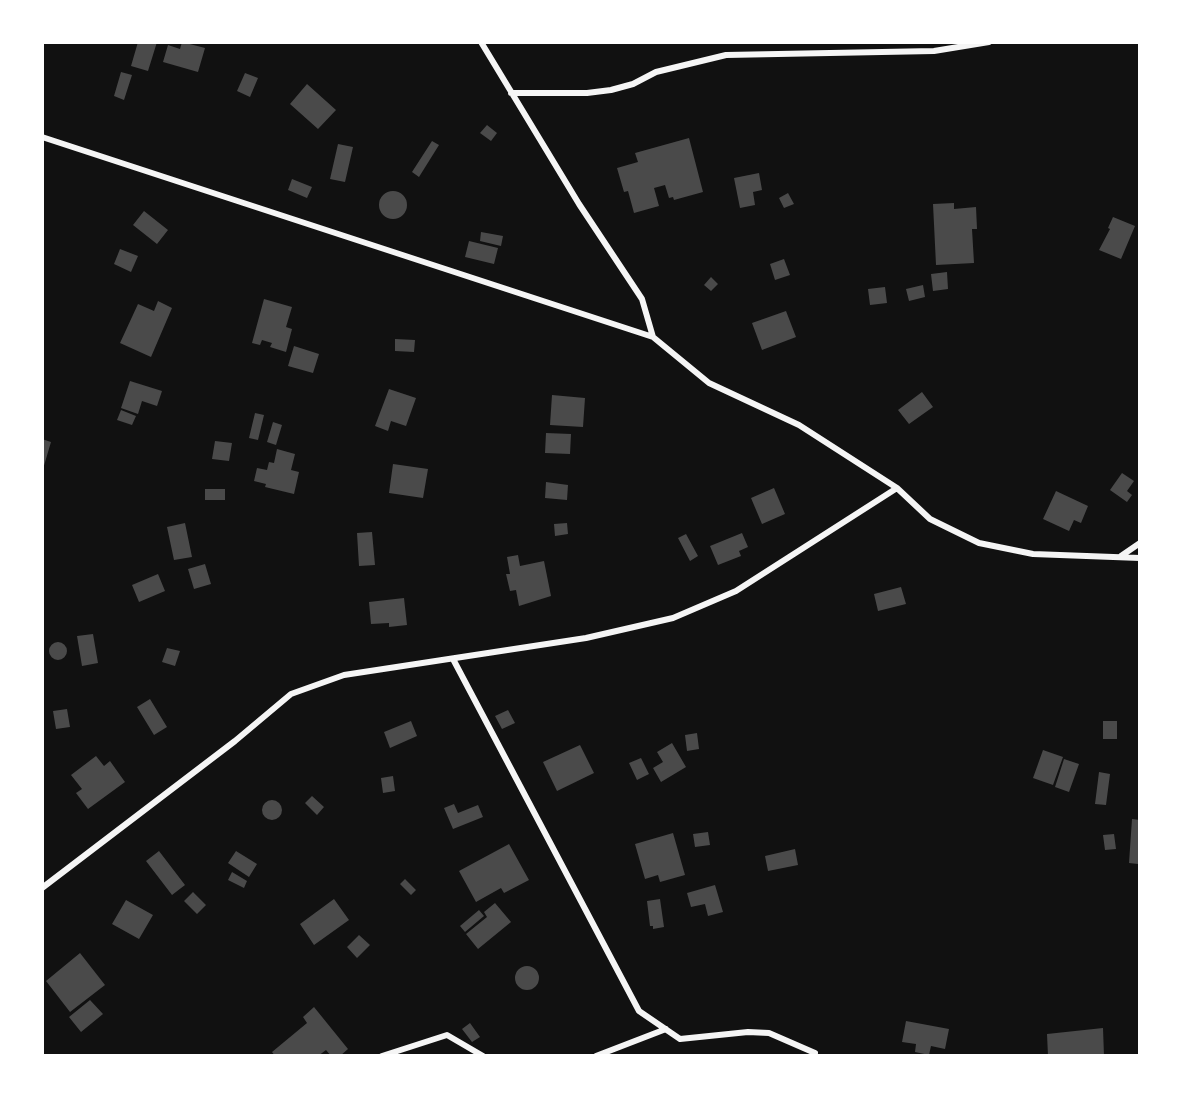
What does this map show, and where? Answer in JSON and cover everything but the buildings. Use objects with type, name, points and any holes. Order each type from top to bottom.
[{"type":"street","points":[[481,42],[642,299],[653,337]]},
{"type":"street","points":[[511,93],[587,93],[611,90],[633,84],[656,72],[726,55],[934,51],[989,42]]},
{"type":"street","points":[[42,137],[653,337],[709,383],[799,425],[897,488],[930,519],[979,543],[1033,554],[1140,558]]},
{"type":"street","points":[[42,888],[235,741],[291,694],[344,675],[586,638],[673,618],[736,591],[897,488]]},
{"type":"street","points":[[1120,557],[1140,543]]},
{"type":"street","points":[[453,659],[639,1011],[680,1039],[769,1032],[817,1055]]},
{"type":"street","points":[[596,1056],[666,1029]]},
{"type":"street","points":[[382,1056],[447,1035],[483,1056]]}]
